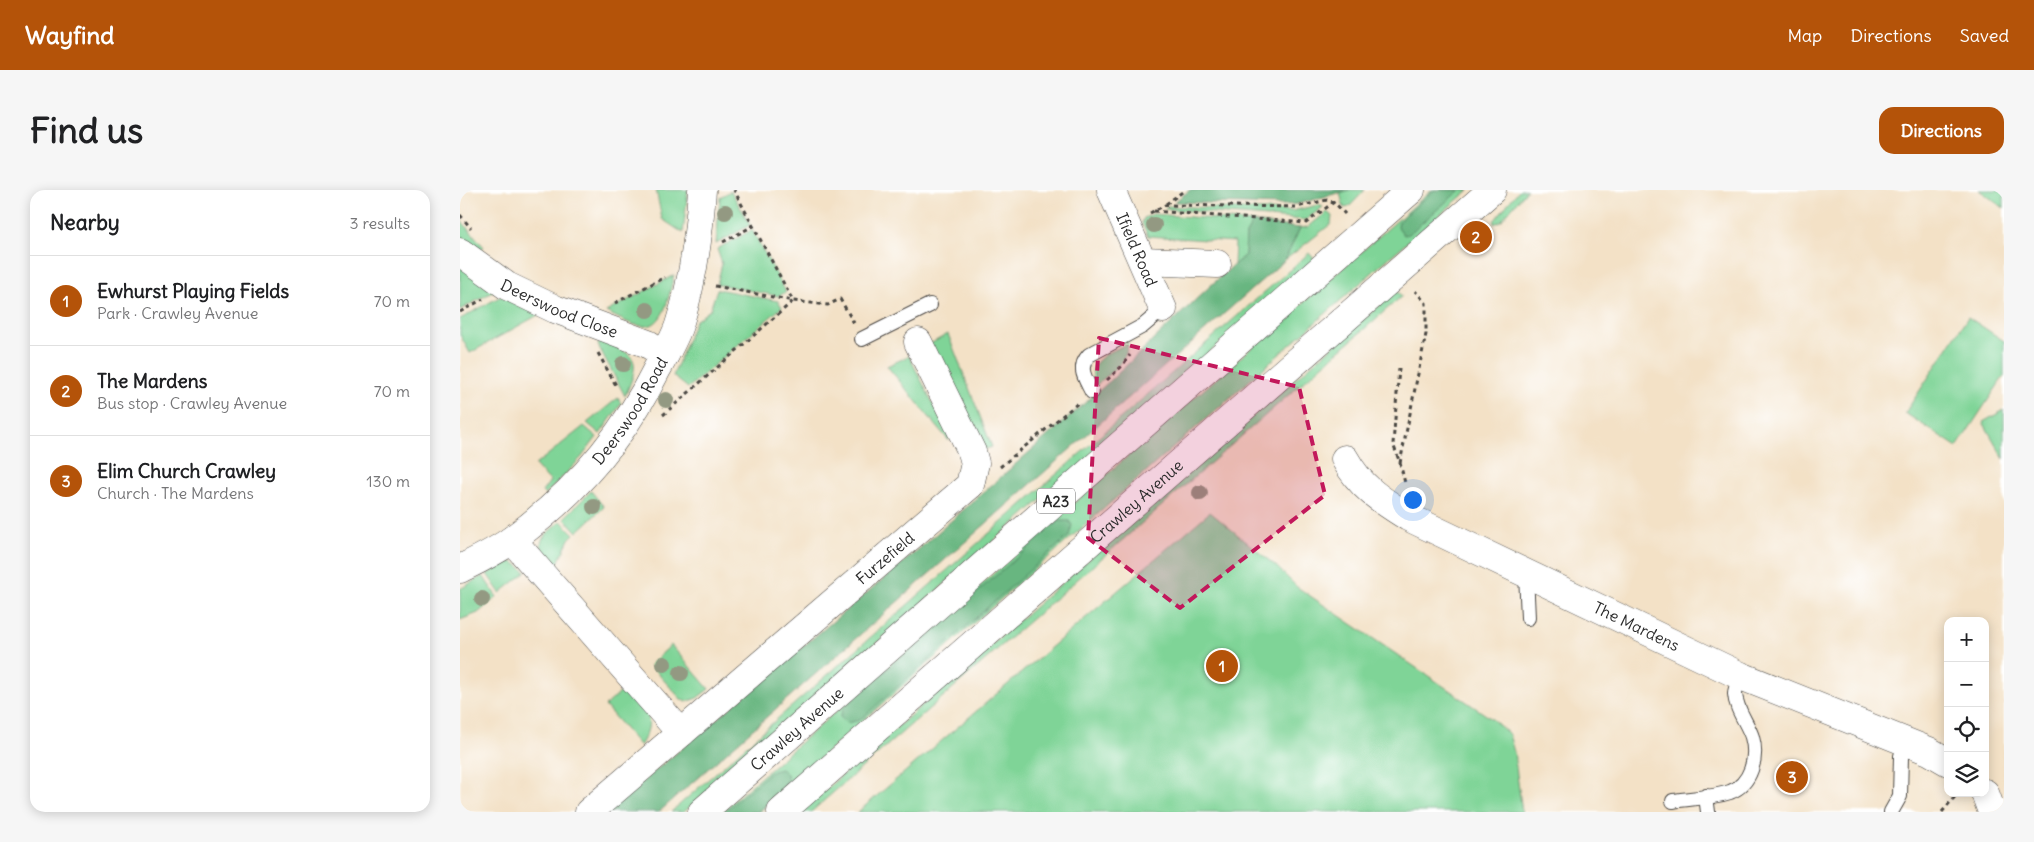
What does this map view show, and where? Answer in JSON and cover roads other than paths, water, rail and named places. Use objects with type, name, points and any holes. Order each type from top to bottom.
[{"type":"street","name":"Deerswood Road","points":[[460,569],[512,540],[568,492],[613,442],[633,414],[678,327],[700,224],[702,190]]},
{"type":"street","name":"Ifield Road","points":[[1111,190],[1163,309]]},
{"type":"street","name":"Crawley Avenue","points":[[702,812],[1410,190]]},
{"type":"street","name":"Crawley Avenue","points":[[780,812],[1492,190]]},
{"type":"street","name":"Deerswood Close","points":[[460,252],[507,286],[582,320],[648,344],[665,355]]},
{"type":"street","points":[[1143,261],[1217,264]]},
{"type":"street","name":"Furzefield","points":[[589,812],[970,484],[975,463],[967,440],[918,342]]},
{"type":"street","name":"The Mardens","points":[[1345,459],[1366,488],[1408,517],[1741,676],[1907,742],[1944,760]]},
{"type":"street","points":[[512,540],[681,732]]},
{"type":"street","points":[[1986,797],[1992,812]]},
{"type":"lane","points":[[862,339],[930,306]]},
{"type":"lane","points":[[1092,392],[1082,372],[1084,360],[1143,326],[1163,309]]},
{"type":"lane","points":[[905,318],[918,342]]},
{"type":"lane","points":[[1526,574],[1528,618]]},
{"type":"lane","points":[[1673,801],[1730,792],[1741,786],[1748,778],[1752,767],[1752,738],[1736,701],[1735,691],[1741,676]]},
{"type":"lane","points":[[1891,812],[1900,796],[1901,756],[1907,742]]},
{"type":"lane","points":[[1706,796],[1708,812]]},
{"type":"place","name":"The Mardens","points":[[1476,237]]},
{"type":"place","name":"Ewhurst Playing Fields","points":[[1222,666]]},
{"type":"place","name":"Elim Church Crawley","points":[[1792,777]]}]
